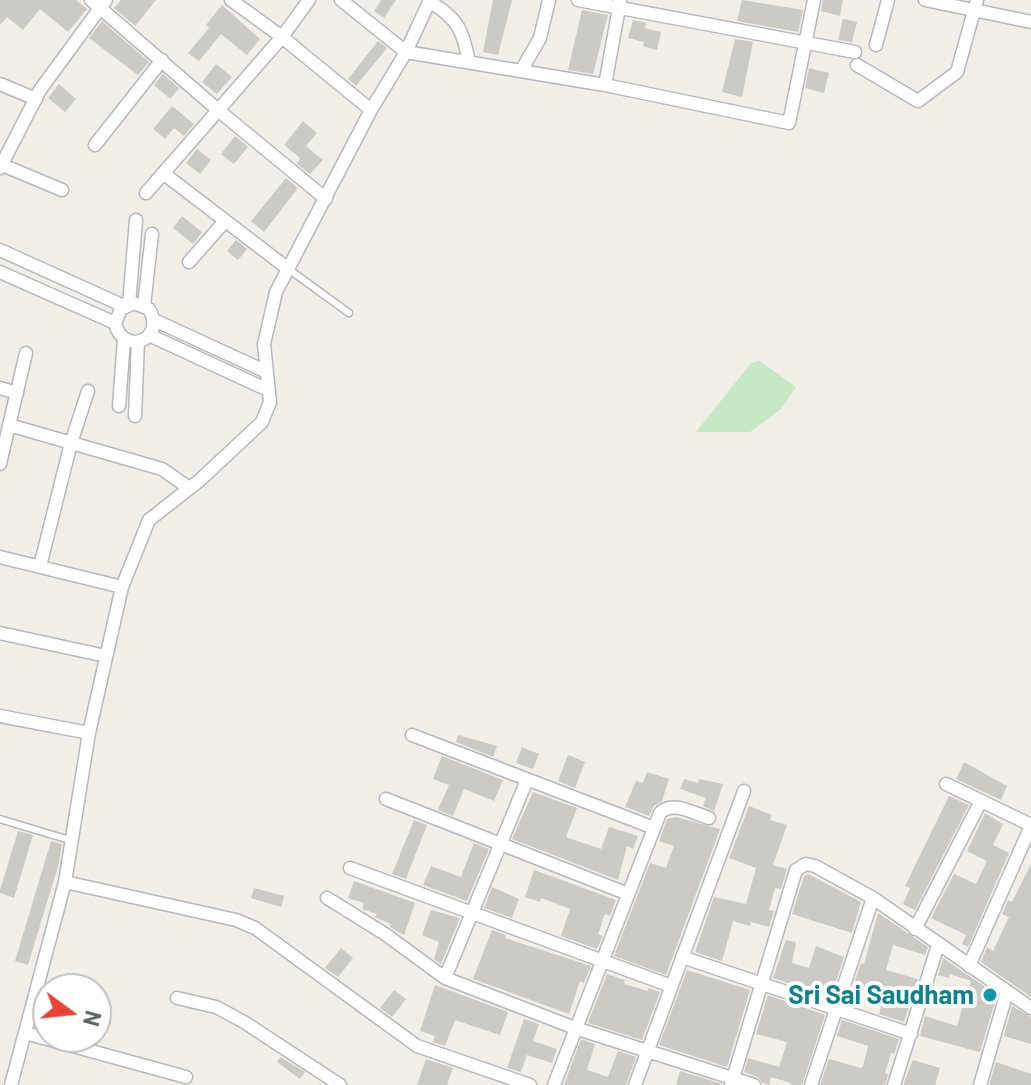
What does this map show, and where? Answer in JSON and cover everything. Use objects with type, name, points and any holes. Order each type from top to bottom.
[{"type":"street","points":[[231,0],[282,37],[371,110]]},
{"type":"street","points":[[146,193],[282,37],[309,0]]},
{"type":"street","points":[[341,0],[406,52],[605,85],[789,123],[814,0]]},
{"type":"street","points":[[521,71],[540,38],[549,0]]},
{"type":"street","points":[[578,0],[620,4],[855,52]]},
{"type":"street","points":[[876,45],[888,0]]},
{"type":"street","points":[[925,0],[975,5],[1031,22]]},
{"type":"street","points":[[7,1082],[25,1033],[65,882],[89,733],[122,587],[149,520],[262,422],[270,402],[264,344],[276,292],[371,110],[406,52],[430,1],[449,13],[462,32],[469,62]]},
{"type":"street","points":[[62,190],[1,165],[36,99],[98,2],[218,110],[326,199]]},
{"type":"street","points":[[605,85],[620,4]]},
{"type":"street","points":[[857,65],[918,101],[957,72],[975,5]]},
{"type":"street","points":[[95,145],[162,60]]},
{"type":"street","points":[[0,84],[36,99]]},
{"type":"street","points":[[163,173],[287,268]]},
{"type":"street","points":[[136,220],[127,305],[118,312],[115,323],[119,335],[124,339],[144,339],[268,390]]},
{"type":"street","points":[[189,262],[225,221]]},
{"type":"street","points":[[152,234],[144,306],[154,320],[246,365],[267,372]]},
{"type":"street","points":[[0,250],[127,305],[144,306]]},
{"type":"street","points":[[0,272],[115,323]]},
{"type":"street","points":[[135,416],[144,339],[154,320]]},
{"type":"street","points":[[119,406],[124,339]]},
{"type":"street","points":[[0,464],[26,353]]},
{"type":"street","points":[[0,388],[17,393]]},
{"type":"street","points":[[40,566],[71,443],[88,391]]},
{"type":"street","points":[[9,425],[162,469],[189,488]]},
{"type":"street","points":[[0,557],[122,587]]},
{"type":"street","points":[[0,633],[106,656]]},
{"type":"street","points":[[0,716],[89,733]]},
{"type":"street","points":[[412,735],[654,828]]},
{"type":"street","points":[[445,978],[527,780]]},
{"type":"street","points":[[946,784],[1031,826],[969,966]]},
{"type":"street","points":[[635,1085],[744,791]]},
{"type":"street","points":[[386,799],[628,894]]},
{"type":"street","points":[[915,929],[981,801]]},
{"type":"street","points":[[554,1085],[660,813],[667,806],[709,818]]},
{"type":"street","points":[[733,1081],[796,870],[800,866],[815,866],[873,898],[1031,1008]]},
{"type":"street","points":[[350,868],[671,986]]},
{"type":"street","points":[[65,882],[236,920],[255,928],[417,1046],[530,1085]]},
{"type":"street","points":[[327,898],[385,934],[445,978],[575,1028],[733,1081],[754,1085]]},
{"type":"street","points":[[811,1085],[873,898]]},
{"type":"street","points":[[894,1085],[938,945]]},
{"type":"street","points":[[682,957],[911,1034]]},
{"type":"street","points":[[980,1085],[1007,992]]},
{"type":"street","points":[[177,998],[216,1007],[340,1085]]},
{"type":"street","points":[[25,1033],[186,1077]]},
{"type":"lane","points":[[287,268],[349,313]]},
{"type":"lane","points":[[0,819],[73,841]]},
{"type":"green space","points":[[760,361],[796,387],[781,409],[750,432],[696,432],[751,363]]},
{"type":"building","points":[[0,0],[76,0],[87,9],[68,32],[40,9],[23,30],[7,17],[0,25]]},
{"type":"building","points":[[121,0],[156,0],[135,26],[114,8]]},
{"type":"building","points":[[381,0],[396,0],[384,18],[374,11]]},
{"type":"building","points":[[493,0],[512,0],[498,55],[483,52]]},
{"type":"building","points":[[742,0],[803,10],[798,32],[737,21]]},
{"type":"building","points":[[823,0],[843,0],[840,16],[821,11]]},
{"type":"building","points":[[222,5],[260,39],[247,55],[221,34],[199,61],[188,53],[209,28],[206,25]]},
{"type":"building","points":[[582,10],[608,15],[593,74],[568,70]]},
{"type":"building","points":[[843,19],[857,22],[852,42],[838,40]]},
{"type":"building","points":[[633,20],[646,23],[645,28],[661,32],[657,50],[643,46],[644,42],[628,38]]},
{"type":"building","points":[[102,21],[149,62],[138,75],[89,38]]},
{"type":"building","points":[[735,39],[753,42],[742,97],[722,92]]},
{"type":"building","points":[[378,41],[387,48],[356,86],[348,79]]},
{"type":"building","points":[[216,64],[232,77],[217,94],[202,82]]},
{"type":"building","points":[[809,68],[829,73],[824,93],[805,88]]},
{"type":"building","points":[[163,74],[179,88],[170,99],[154,85]]},
{"type":"building","points":[[59,84],[76,99],[65,112],[48,98]]},
{"type":"building","points":[[172,106],[194,124],[184,136],[174,128],[165,139],[153,129]]},
{"type":"building","points":[[303,121],[317,133],[306,146],[323,160],[310,174],[297,164],[300,158],[284,145]]},
{"type":"building","points":[[235,136],[248,147],[234,164],[221,154]]},
{"type":"building","points":[[197,149],[211,160],[200,174],[186,163]]},
{"type":"building","points":[[286,178],[298,188],[264,232],[251,221]]},
{"type":"building","points":[[182,216],[202,232],[193,244],[173,228]]},
{"type":"building","points":[[236,240],[247,249],[238,260],[227,251]]},
{"type":"building","points":[[458,735],[497,746],[493,757],[456,742]]},
{"type":"building","points":[[522,747],[539,754],[533,769],[516,763]]},
{"type":"building","points":[[568,755],[585,762],[575,788],[558,781]]},
{"type":"building","points":[[442,756],[503,780],[494,801],[464,789],[453,816],[438,810],[449,785],[433,779]]},
{"type":"building","points":[[964,762],[1007,786],[1001,800],[956,779]]},
{"type":"building","points":[[647,772],[669,779],[662,801],[654,806],[649,816],[625,807],[636,781],[643,783]]},
{"type":"building","points":[[684,779],[723,784],[714,811],[703,806],[706,798],[680,789]]},
{"type":"building","points":[[533,792],[577,808],[566,837],[601,849],[609,827],[638,836],[633,849],[627,846],[618,880],[512,839]]},
{"type":"building","points":[[949,796],[969,805],[915,910],[903,904],[910,888],[905,886]]},
{"type":"building","points":[[749,806],[772,815],[770,820],[787,825],[773,865],[787,869],[781,889],[775,888],[769,910],[774,911],[769,927],[733,921],[722,961],[695,952],[714,897],[746,904],[756,868],[729,858]]},
{"type":"building","points":[[985,813],[1003,824],[993,845],[1009,853],[968,947],[962,944],[966,935],[931,918],[954,874],[976,884],[987,861],[967,851]]},
{"type":"building","points":[[676,817],[720,829],[666,975],[614,956],[650,863],[666,868],[674,846],[659,841],[667,819]]},
{"type":"building","points":[[414,820],[427,825],[406,879],[392,874]]},
{"type":"building","points":[[18,831],[33,835],[14,898],[0,893],[0,890]]},
{"type":"building","points":[[51,841],[62,844],[59,863],[28,965],[15,961]]},
{"type":"building","points":[[474,843],[489,849],[467,901],[423,885],[431,866],[461,877]]},
{"type":"building","points":[[1031,864],[1031,997],[981,962],[987,947],[993,951],[1009,917],[1002,914],[1008,900],[1012,902]]},
{"type":"building","points":[[534,870],[616,900],[610,916],[605,914],[598,934],[603,936],[597,949],[561,936],[570,909],[541,898],[540,902],[525,897]]},
{"type":"building","points":[[808,874],[861,902],[852,933],[792,914],[804,876]]},
{"type":"building","points":[[354,881],[415,903],[404,935],[390,927],[391,924],[375,917],[377,914],[362,909],[364,903],[348,898]]},
{"type":"building","points":[[492,887],[519,899],[512,918],[484,908]]},
{"type":"building","points":[[254,888],[284,896],[281,907],[251,898]]},
{"type":"building","points":[[431,910],[460,918],[441,964],[434,959],[439,942],[422,935]]},
{"type":"building","points":[[878,913],[928,947],[925,955],[893,945],[886,970],[918,979],[904,1022],[879,1014],[881,1007],[849,998],[861,963],[864,964]]},
{"type":"building","points":[[492,930],[506,935],[505,938],[591,966],[584,983],[580,981],[569,1014],[473,979]]},
{"type":"building","points":[[786,940],[796,942],[792,963],[809,968],[816,946],[844,957],[831,997],[773,978]]},
{"type":"building","points":[[341,948],[353,958],[338,977],[325,968]]},
{"type":"building","points":[[943,958],[997,995],[980,1052],[920,1036],[925,1016],[957,1026],[971,981],[950,974],[949,978],[938,975]]},
{"type":"building","points":[[687,970],[750,990],[727,1067],[659,1045]]},
{"type":"building","points":[[607,974],[625,980],[624,984],[660,992],[642,1040],[588,1023]]},
{"type":"building","points":[[435,985],[508,1012],[500,1035],[455,1020],[445,1046],[433,1042],[435,1036],[420,1031]]},
{"type":"building","points":[[394,990],[406,999],[392,1017],[380,1008]]},
{"type":"building","points":[[768,995],[825,1015],[802,1085],[790,1085],[771,1077],[769,1085],[744,1072],[748,1058],[779,1067],[787,1042],[756,1034]]},
{"type":"building","points":[[1012,1006],[1031,1017],[1031,1044],[1004,1036]]},
{"type":"building","points":[[524,1019],[539,1024],[533,1041],[557,1049],[552,1063],[527,1055],[521,1072],[507,1068]]},
{"type":"building","points":[[842,1020],[899,1039],[894,1054],[891,1053],[885,1085],[820,1085],[829,1059],[863,1066],[868,1046],[837,1036]]},
{"type":"building","points":[[581,1039],[595,1044],[587,1070],[608,1077],[618,1051],[636,1057],[626,1085],[564,1085]]},
{"type":"building","points":[[280,1057],[305,1072],[300,1079],[277,1062]]},
{"type":"building","points":[[426,1059],[453,1068],[447,1085],[417,1085]]},
{"type":"building","points":[[913,1060],[940,1068],[935,1085],[903,1085]]},
{"type":"building","points":[[996,1062],[1031,1074],[1031,1085],[989,1085]]},
{"type":"building","points":[[680,1071],[722,1084],[722,1085],[676,1085]]},
{"type":"place","name":"Sri Sai Saudham","points":[[990,995]]}]
